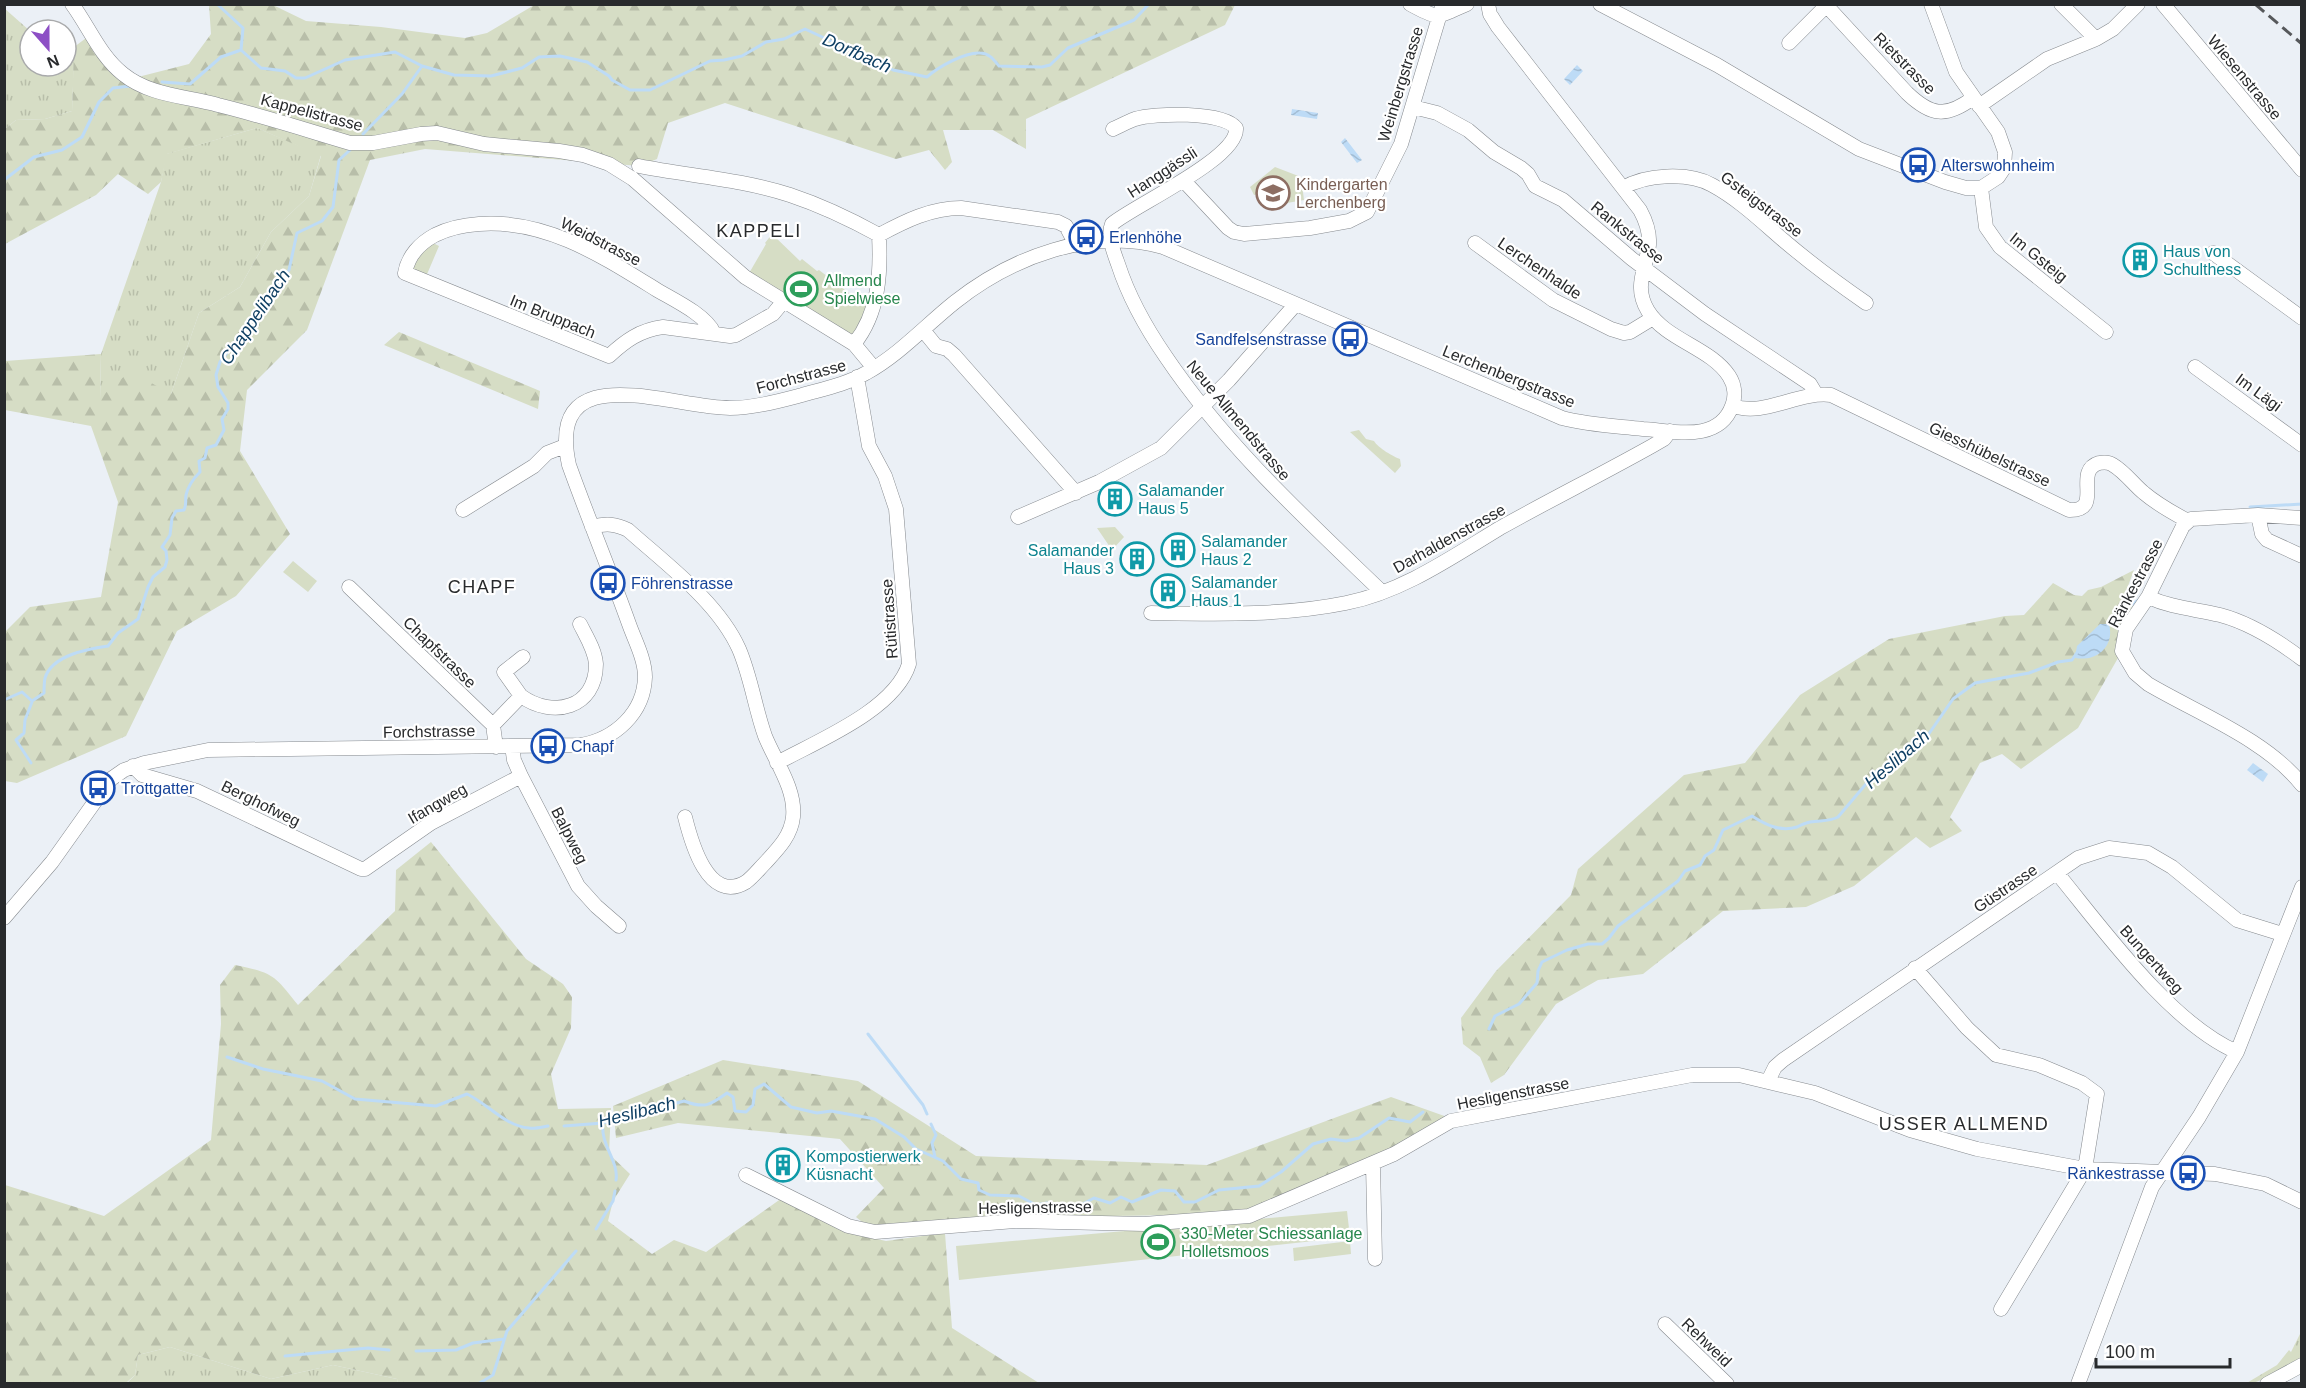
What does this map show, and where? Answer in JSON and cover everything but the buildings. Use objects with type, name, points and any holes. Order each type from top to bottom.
[{"type":"street","name":"Kappelistrasse","points":[[72,4],[97,44],[121,72],[132,81],[162,93],[226,107],[350,143],[373,143],[420,134],[437,134],[484,144],[583,155],[618,168],[745,277],[783,302]]},
{"type":"street","points":[[1410,4],[1432,16],[1441,10],[1467,4]]},
{"type":"street","points":[[1488,4],[1498,27],[1641,210],[1648,228],[1649,246],[1643,266],[1641,292],[1643,301],[1653,318],[1725,372],[1734,388],[1733,406]]},
{"type":"street","points":[[1600,4],[1717,65],[1859,149],[1945,182],[1966,188],[1981,188],[1998,177],[2004,168],[2006,159],[2003,145],[1998,132],[1956,72],[1931,4]]},
{"type":"street","points":[[2061,4],[2096,39]]},
{"type":"street","name":"Rietstrasse","points":[[1827,5],[1907,93],[1922,106],[1944,113],[1976,102],[2047,59],[2096,39],[2113,29],[2138,4]]},
{"type":"street","name":"Wiesenstrasse","points":[[2163,4],[2301,170]]},
{"type":"street","points":[[1790,43],[1827,5]]},
{"type":"street","name":"Weinbergstrasse","points":[[1184,181],[1234,232],[1244,234],[1310,228],[1349,220],[1367,212],[1401,144],[1441,10]]},
{"type":"street","name":"Rankstrasse","points":[[1413,107],[1437,113],[1468,130],[1494,152],[1521,168],[1528,174],[1535,186],[1563,200],[1705,314],[1810,384],[1816,394]]},
{"type":"street","name":"Hanggässli","points":[[1112,240],[1110,227],[1115,221],[1184,181],[1231,143],[1236,131],[1234,125],[1222,120],[1184,115],[1147,116],[1113,129]]},
{"type":"street","points":[[639,166],[788,194],[879,235]]},
{"type":"street","name":"Gsteigstrasse","points":[[1623,188],[1631,183],[1664,176],[1711,184],[1743,207],[1823,273],[1866,303]]},
{"type":"street","name":"Im Gsteig","points":[[1981,188],[1983,219],[1990,235],[2000,248],[2106,332]]},
{"type":"street","points":[[879,235],[923,214],[948,208],[961,208],[1058,222],[1066,226],[1076,245]]},
{"type":"street","name":"Weidstrasse","points":[[405,273],[406,265],[421,243],[442,231],[473,225],[516,225],[551,232],[586,248],[706,321],[714,333]]},
{"type":"street","points":[[854,344],[867,327],[873,308],[880,257],[879,235]]},
{"type":"street","name":"Lerchenbergstrasse","points":[[1076,245],[1112,240],[1145,242],[1163,248],[1562,418],[1587,423],[1694,432],[1711,428],[1723,421],[1733,406]]},
{"type":"street","name":"Neue Allmendstrasse","points":[[1112,240],[1121,273],[1144,323],[1202,406],[1274,488],[1382,592]]},
{"type":"street","name":"Lerchenhalde","points":[[1475,243],[1553,300],[1611,329],[1624,333],[1630,332],[1653,318]]},
{"type":"street","name":"Forchstrasse","points":[[4,918],[52,862],[111,779],[133,766],[208,750],[581,745],[603,739],[614,733],[628,720],[642,694],[644,664],[569,465],[565,446],[565,430],[573,409],[585,401],[610,396],[648,397],[730,408],[775,402],[857,377],[874,368],[988,279],[1022,262],[1076,245]]},
{"type":"street","points":[[2213,253],[2301,318]]},
{"type":"street","name":"Im Bruppach","points":[[405,273],[609,356],[624,341],[654,328],[730,336],[742,333],[773,314],[783,302]]},
{"type":"street","points":[[783,302],[854,344],[874,368]]},
{"type":"street","points":[[1018,517],[1076,493],[1161,448],[1229,380],[1295,305]]},
{"type":"street","points":[[923,330],[936,346],[947,349],[954,355],[1076,493]]},
{"type":"street","name":"Im Lägi","points":[[2195,366],[2301,445]]},
{"type":"street","name":"Rütistrasse","points":[[777,763],[867,714],[888,695],[909,664],[898,521],[885,477],[869,446],[857,377]]},
{"type":"street","name":"Giesshübelstrasse","points":[[1733,406],[1748,410],[1816,394],[1836,397],[2069,510],[2083,507],[2087,500],[2087,474],[2090,468],[2103,462],[2112,464],[2146,495],[2188,521]]},
{"type":"street","name":"Darhaldenstrasse","points":[[1151,613],[1246,614],[1346,603],[1382,592],[1419,576],[1664,440],[1670,431]]},
{"type":"street","points":[[462,510],[534,466],[547,453],[565,446]]},
{"type":"street","points":[[2188,521],[2203,517],[2258,515],[2301,518]]},
{"type":"street","points":[[2258,515],[2262,534],[2267,540],[2301,556]]},
{"type":"street","name":"Ränkestrasse","points":[[2188,521],[2183,526],[2148,597],[2127,629],[2122,651],[2135,673],[2167,695],[2265,750],[2288,769],[2301,784]]},
{"type":"street","points":[[592,527],[609,524],[628,530],[683,579],[723,621],[739,650],[765,735],[793,804],[792,824],[781,846],[745,882],[729,885],[709,877],[703,868],[694,848],[685,817]]},
{"type":"street","name":"Chapfstrasse","points":[[349,587],[493,725]]},
{"type":"street","points":[[2148,597],[2173,607],[2219,615],[2242,622],[2283,645],[2301,659]]},
{"type":"street","points":[[523,657],[504,672],[521,696],[532,704],[552,709],[570,706],[584,696],[592,683],[596,665],[594,652],[580,624]]},
{"type":"street","points":[[495,747],[493,725],[521,696]]},
{"type":"street","name":"Balpweg","points":[[512,746],[514,760],[521,776],[578,886],[619,926]]},
{"type":"street","name":"Berghofweg","points":[[133,766],[142,775],[197,791],[361,869],[374,865]]},
{"type":"street","name":"Ifangweg","points":[[374,865],[398,845],[431,823],[521,776]]},
{"type":"street","name":"Güstrasse","points":[[1768,1081],[1775,1067],[1783,1060],[1915,968],[2078,858],[2109,848],[2148,854],[2172,867],[2237,920],[2282,934]]},
{"type":"street","name":"Bungertweg","points":[[2056,873],[2164,999],[2220,1044],[2237,1052]]},
{"type":"street","points":[[2078,1383],[2147,1198],[2160,1173],[2199,1117],[2237,1052],[2301,887]]},
{"type":"street","points":[[1915,968],[1966,1028],[1996,1055],[2039,1065],[2082,1083],[2097,1094],[2085,1169],[2001,1309]]},
{"type":"street","name":"Hesligenstrasse","points":[[746,1175],[848,1226],[874,1232],[1015,1221],[1144,1224],[1249,1216],[1373,1164],[1451,1122],[1692,1075],[1738,1076],[1815,1093],[1910,1130],[1977,1149],[2085,1169],[2215,1174],[2265,1184],[2301,1202]]},
{"type":"street","points":[[1373,1164],[1375,1259]]},
{"type":"street","name":"Rehweid","points":[[1665,1324],[1727,1383]]},
{"type":"street","points":[[2267,1383],[2299,1371]]},
{"type":"green space","points":[[536,4],[1235,5],[1225,25],[1026,119],[1026,149],[993,130],[943,130],[952,162],[945,170],[929,150],[896,159],[725,103],[668,123],[657,159],[640,166],[425,149],[370,160],[307,330],[247,390],[240,451],[290,534],[236,596],[177,631],[126,736],[17,783],[5,781],[5,632],[30,607],[101,597],[118,502],[91,426],[5,410],[5,361],[101,354],[100,398],[130,371],[171,394],[199,313],[240,287],[271,232],[309,196],[321,156],[257,128],[167,154],[161,182],[148,194],[118,174],[96,195],[5,244],[5,129],[16,120],[45,119],[72,111],[73,78],[78,78],[78,44],[93,33],[134,78],[189,64],[211,34],[209,5],[273,5],[306,21],[381,27],[465,38],[487,33]]},
{"type":"green space","points":[[4,8],[18,20],[18,78],[73,78],[72,111],[45,119],[16,120],[5,129]]},
{"type":"green space","points":[[257,128],[321,155],[309,196],[271,232],[240,287],[199,313],[171,394],[100,399],[101,354],[161,182],[166,154]]},
{"type":"green space","points":[[1275,167],[1301,177],[1304,200],[1287,203],[1283,192],[1260,197],[1259,194],[1254,195],[1250,187]]},
{"type":"green space","points":[[772,234],[800,261],[802,259],[817,271],[819,270],[869,308],[853,337],[748,275]]},
{"type":"green space","points":[[431,242],[439,246],[425,279],[412,273],[412,256]]},
{"type":"green space","points":[[399,332],[540,391],[538,409],[384,345]]},
{"type":"green space","points":[[1359,430],[1366,439],[1374,441],[1382,449],[1400,459],[1401,466],[1395,473],[1350,432]]},
{"type":"green space","points":[[1115,527],[1124,537],[1112,550],[1097,528]]},
{"type":"green space","points":[[293,561],[317,581],[308,592],[283,572]]},
{"type":"green space","points":[[2134,570],[2125,594],[2140,608],[2122,651],[2078,728],[2021,769],[2002,754],[1980,763],[1950,817],[1962,831],[1930,848],[1916,837],[1854,886],[1806,907],[1723,911],[1643,974],[1598,980],[1556,1004],[1504,1075],[1491,1083],[1480,1057],[1463,1044],[1461,1018],[1496,971],[1571,895],[1578,869],[1684,775],[1745,763],[1800,695],[1889,639],[2005,616],[2024,615],[2053,583],[2074,595],[2082,596],[2088,590],[2101,587]]},
{"type":"green space","points":[[431,842],[526,959],[563,984],[572,997],[571,1028],[551,1074],[558,1109],[611,1108],[609,1154],[630,1174],[613,1201],[608,1221],[652,1254],[674,1240],[706,1252],[782,1198],[855,1234],[886,1241],[945,1233],[952,1328],[1039,1383],[398,1384],[397,1379],[333,1365],[271,1379],[170,1347],[138,1355],[135,1375],[126,1383],[5,1384],[5,1185],[104,1216],[211,1140],[221,1024],[220,985],[235,965],[248,968],[266,973],[278,981],[298,1005],[395,911],[396,870]]},
{"type":"green space","points":[[723,1060],[858,1081],[976,1156],[1207,1165],[1391,1097],[1450,1118],[1388,1152],[1244,1214],[974,1218],[868,1227],[856,1217],[884,1188],[840,1139],[678,1123],[616,1138],[613,1106]]},
{"type":"green space","name":"330-Meter Schiessanlage Holletsmoos","points":[[1347,1211],[1350,1237],[959,1280],[956,1246]]},
{"type":"green space","points":[[1350,1241],[1351,1254],[1294,1261],[1293,1248]]},
{"type":"green space","points":[[2301,1332],[2301,1365],[2287,1368],[2260,1381],[2245,1384],[2277,1365],[2289,1350],[2291,1352]]},
{"type":"green space","points":[[170,1347],[271,1379],[333,1365],[397,1379],[398,1383],[126,1384],[135,1375],[138,1355]]},
{"type":"water","points":[[1577,65],[1583,71],[1570,85],[1564,79]]},
{"type":"water","points":[[1292,109],[1318,113],[1317,119],[1291,115]]},
{"type":"water","points":[[1345,138],[1362,160],[1357,163],[1341,142]]},
{"type":"water","points":[[2100,624],[2109,624],[2107,645],[2097,655],[2083,659],[2075,658],[2077,646]]},
{"type":"water","points":[[2253,763],[2268,774],[2263,782],[2247,770]]},
{"type":"waterway","name":"Dorfbach","points":[[217,4],[243,28],[241,50],[261,68],[285,71],[296,78],[305,78],[345,60],[395,52],[422,66],[454,75],[491,76],[522,68],[539,57],[560,56],[587,62],[630,90],[650,90],[710,61],[742,56],[766,42],[784,39],[805,29],[893,70],[927,77],[952,61],[974,53],[986,54],[999,66],[1042,67],[1050,65],[1068,48],[1134,20],[1149,4]]},
{"type":"waterway","points":[[162,82],[190,84],[221,57],[241,50]]},
{"type":"waterway","name":"Chappelibach","points":[[363,134],[402,94],[422,66]]},
{"type":"waterway","points":[[4,180],[34,157],[62,150],[82,137],[99,102],[113,88],[131,86]]},
{"type":"waterway","name":"Chappelibach","points":[[4,700],[22,692],[32,701],[44,693],[45,678],[55,664],[72,654],[108,646],[118,633],[138,619],[153,577],[165,567],[166,551],[162,547],[170,535],[172,518],[176,511],[184,510],[188,488],[200,472],[199,461],[205,458],[207,448],[216,445],[224,430],[222,419],[228,409],[228,403],[218,387],[216,375],[220,362],[289,270],[297,233],[322,221],[333,207],[339,160],[350,150]]},
{"type":"waterway","name":"Heslibach","points":[[2250,507],[2302,504]]},
{"type":"waterway","name":"Heslibach","points":[[2108,625],[2121,612],[2140,599]]},
{"type":"waterway","name":"Heslibach","points":[[1489,1029],[1495,1016],[1519,1004],[1537,983],[1538,971],[1542,962],[1567,950],[1588,944],[1602,944],[1618,926],[1678,881],[1685,871],[1700,865],[1705,856],[1714,850],[1723,830],[1752,816],[1768,825],[1785,829],[1838,817],[1877,771],[1889,765],[1928,735],[1953,699],[1975,683],[2029,673],[2058,662],[2072,660],[2078,651]]},
{"type":"waterway","points":[[31,763],[16,740],[24,733],[25,720],[32,702]]},
{"type":"waterway","points":[[868,1034],[923,1105],[927,1114]]},
{"type":"waterway","name":"Heslibach","points":[[227,1057],[263,1069],[322,1081],[355,1099],[436,1106],[467,1094],[512,1123],[531,1128],[548,1126]]},
{"type":"waterway","name":"Heslibach","points":[[564,1126],[603,1123],[684,1101],[697,1105],[707,1104],[727,1093],[733,1097],[735,1111],[746,1112],[753,1105],[755,1089],[764,1084],[791,1107],[817,1113],[831,1111],[875,1119],[904,1137],[916,1149],[943,1161],[961,1179],[978,1183],[979,1190],[990,1195],[1019,1196],[1036,1205],[1047,1203],[1079,1206],[1094,1198],[1110,1203],[1121,1197],[1132,1202],[1161,1190],[1175,1191],[1184,1202],[1195,1202],[1219,1190],[1259,1186],[1281,1172],[1313,1144],[1331,1139],[1346,1141],[1359,1138],[1389,1118],[1410,1122],[1423,1112]]},
{"type":"waterway","points":[[603,1123],[604,1139],[615,1166],[616,1180]]},
{"type":"waterway","points":[[931,1124],[936,1135],[932,1143],[935,1157]]},
{"type":"waterway","points":[[596,1229],[613,1201],[615,1191]]},
{"type":"waterway","points":[[478,1384],[493,1375],[507,1331],[576,1251]]},
{"type":"waterway","points":[[416,1351],[456,1350],[473,1343],[504,1339]]},
{"type":"waterway","points":[[285,1356],[368,1348],[389,1350]]},
{"type":"railway","points":[[2255,4],[2302,44]]},
{"type":"place","name":"Alterswohnheim","points":[[1918,165]]},
{"type":"place","name":"Kindergarten Lerchenberg","points":[[1273,193]]},
{"type":"place","name":"Erlenhöhe","points":[[1086,237]]},
{"type":"place","name":"Haus von Schulthess","points":[[2140,260]]},
{"type":"place","name":"Allmend Spielwiese","points":[[801,289]]},
{"type":"place","name":"Sandfelsenstrasse","points":[[1350,339]]},
{"type":"place","name":"Salamander Haus 5","points":[[1115,499]]},
{"type":"place","name":"Salamander Haus 2","points":[[1178,550]]},
{"type":"place","name":"Salamander Haus 3","points":[[1137,559]]},
{"type":"place","name":"Föhrenstrasse","points":[[608,583]]},
{"type":"place","name":"Salamander Haus 1","points":[[1168,591]]},
{"type":"place","name":"Chapf","points":[[548,746]]},
{"type":"place","name":"Trottgatter","points":[[98,788]]},
{"type":"place","name":"Kompostierwerk Küsnacht","points":[[783,1165]]},
{"type":"place","name":"Ränkestrasse","points":[[2188,1173]]},
{"type":"place","name":"330-Meter Schiessanlage Holletsmoos","points":[[1158,1242]]},
{"type":"district","name":"KAPPELI","points":[[759,231]]},
{"type":"district","name":"CHAPF","points":[[482,587]]},
{"type":"district","name":"USSER ALLMEND","points":[[1964,1124]]}]
